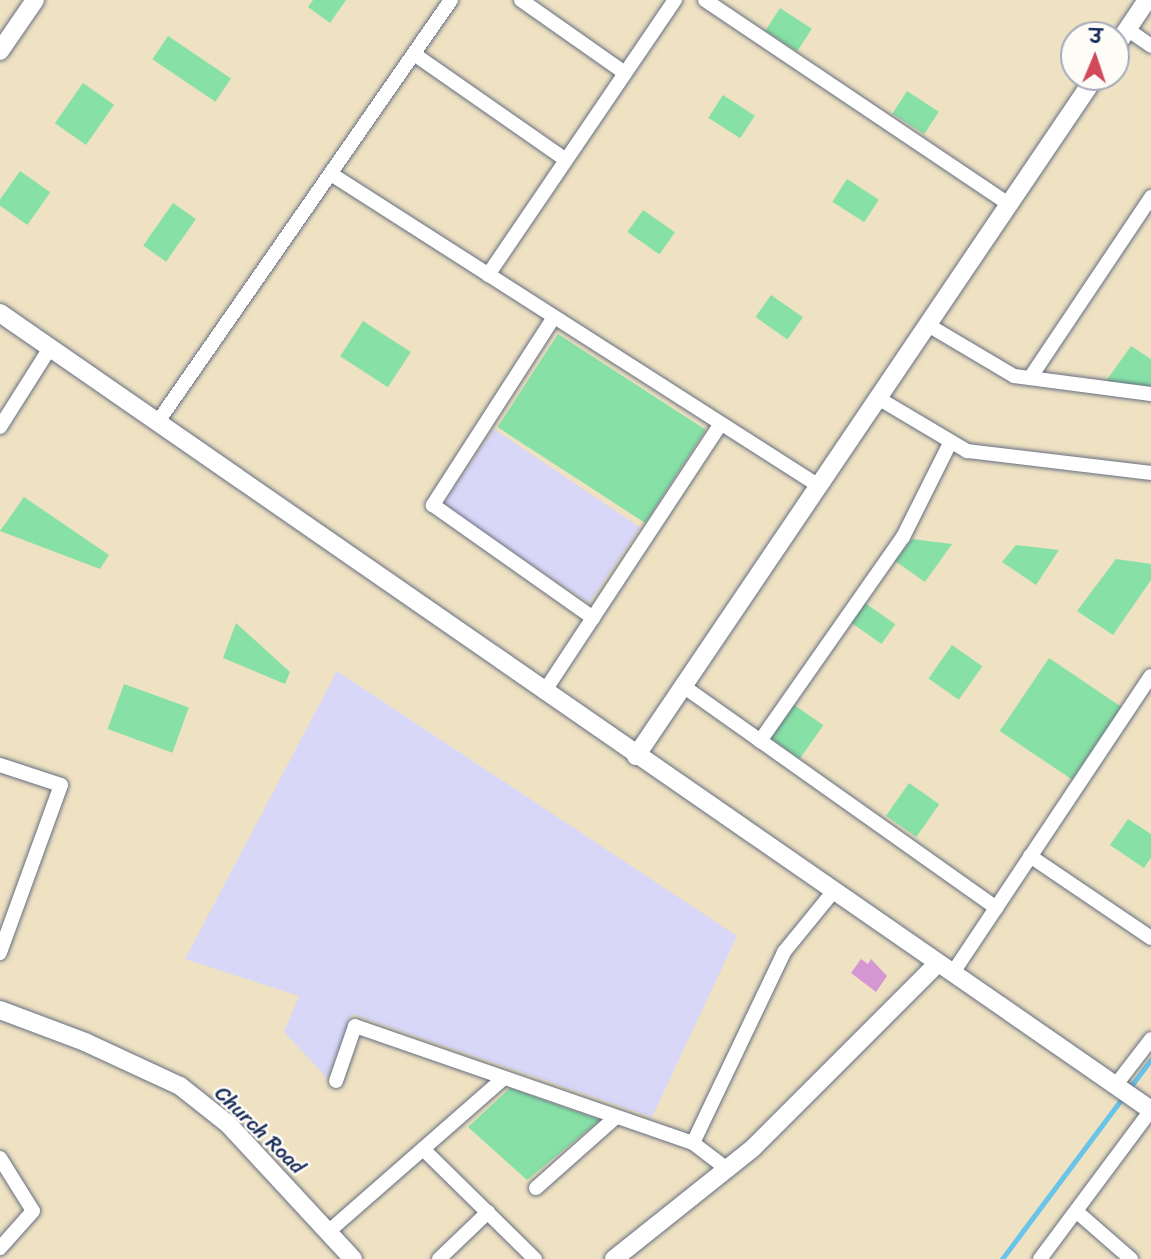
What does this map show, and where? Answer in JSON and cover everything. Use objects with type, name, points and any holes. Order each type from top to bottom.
[{"type":"street","points":[[0,51],[35,0]]},
{"type":"street","points":[[157,424],[451,0]]},
{"type":"street","points":[[521,0],[625,74]]},
{"type":"street","points":[[488,275],[675,0]]},
{"type":"street","points":[[705,0],[1009,204]]},
{"type":"street","points":[[1130,25],[1147,0]]},
{"type":"street","points":[[1130,31],[1151,46]]},
{"type":"street","points":[[414,54],[566,160]]},
{"type":"street","points":[[636,756],[1086,91]]},
{"type":"street","points":[[331,174],[819,486]]},
{"type":"street","points":[[1030,378],[1151,197]]},
{"type":"street","points":[[0,313],[636,756],[1151,1110],[1040,1259]]},
{"type":"street","points":[[554,317],[433,505],[593,618]]},
{"type":"street","points":[[928,325],[1014,376],[1151,394]]},
{"type":"street","points":[[0,427],[50,348]]},
{"type":"street","points":[[878,398],[967,451],[1151,473]]},
{"type":"street","points":[[544,692],[721,424]]},
{"type":"street","points":[[760,741],[903,537],[950,443]]},
{"type":"street","points":[[614,1259],[727,1169],[944,969],[996,908],[1151,676]]},
{"type":"street","points":[[683,686],[996,908]]},
{"type":"street","points":[[0,765],[61,785],[0,953]]},
{"type":"street","points":[[1030,856],[1151,938]]},
{"type":"street","points":[[693,1143],[783,952],[833,892]]},
{"type":"street","name":"Church Road","points":[[0,1010],[85,1042],[180,1086],[228,1124],[353,1259]]},
{"type":"street","points":[[336,1082],[355,1026],[693,1143],[727,1169]]},
{"type":"street","points":[[1123,1091],[1151,1039]]},
{"type":"street","points":[[328,1232],[504,1078]]},
{"type":"street","points":[[536,1188],[616,1117]]},
{"type":"street","points":[[423,1149],[535,1259]]},
{"type":"street","points":[[0,1158],[33,1211],[0,1248]]},
{"type":"street","points":[[1076,1211],[1131,1259]]},
{"type":"street","points":[[439,1259],[488,1212]]},
{"type":"shaded area","points":[[494,429],[640,527],[589,603],[443,504]]},
{"type":"shaded area","points":[[337,671],[737,936],[652,1117],[352,1014],[327,1078],[284,1032],[299,996],[185,959]]},
{"type":"green space","points":[[313,0],[346,0],[330,23],[308,7]]},
{"type":"green space","points":[[780,8],[812,29],[797,51],[765,31]]},
{"type":"green space","points":[[168,36],[231,78],[215,102],[152,59]]},
{"type":"green space","points":[[83,83],[114,105],[86,145],[55,123]]},
{"type":"green space","points":[[907,91],[939,112],[924,134],[892,114]]},
{"type":"green space","points":[[723,95],[755,116],[740,138],[708,118]]},
{"type":"green space","points":[[20,171],[50,192],[27,225],[0,206],[0,200]]},
{"type":"green space","points":[[847,179],[879,200],[864,222],[832,202]]},
{"type":"green space","points":[[173,203],[196,219],[166,262],[143,246]]},
{"type":"green space","points":[[643,210],[675,232],[659,254],[628,232]]},
{"type":"green space","points":[[771,295],[803,317],[787,339],[756,317]]},
{"type":"green space","points":[[363,321],[411,352],[388,387],[340,356]]},
{"type":"green space","points":[[558,334],[706,430],[645,523],[498,427]]},
{"type":"green space","points":[[1131,346],[1151,359],[1151,389],[1106,381]]},
{"type":"green space","points":[[24,497],[109,555],[100,569],[0,531]]},
{"type":"green space","points":[[912,539],[952,544],[925,582],[895,561]]},
{"type":"green space","points":[[1016,545],[1059,550],[1036,585],[1002,562]]},
{"type":"green space","points":[[1116,559],[1151,564],[1151,580],[1113,635],[1077,611]]},
{"type":"green space","points":[[865,603],[895,624],[882,644],[851,623]]},
{"type":"green space","points":[[236,623],[290,672],[285,684],[223,658]]},
{"type":"green space","points":[[952,645],[982,666],[959,700],[928,679]]},
{"type":"green space","points":[[1049,658],[1121,707],[1072,780],[1000,731]]},
{"type":"green space","points":[[124,684],[189,708],[172,753],[108,729]]},
{"type":"green space","points":[[793,704],[823,725],[800,759],[769,738]]},
{"type":"green space","points":[[909,783],[939,804],[916,837],[886,816]]},
{"type":"green space","points":[[1128,819],[1151,834],[1151,858],[1144,868],[1110,845]]},
{"type":"green space","points":[[510,1088],[600,1120],[527,1180],[468,1127]]},
{"type":"building","points":[[861,959],[868,964],[871,959],[887,976],[876,992],[851,973]]},
{"type":"waterway","points":[[1128,1090],[1151,1060]]},
{"type":"waterway","points":[[1002,1259],[1123,1097]]}]
